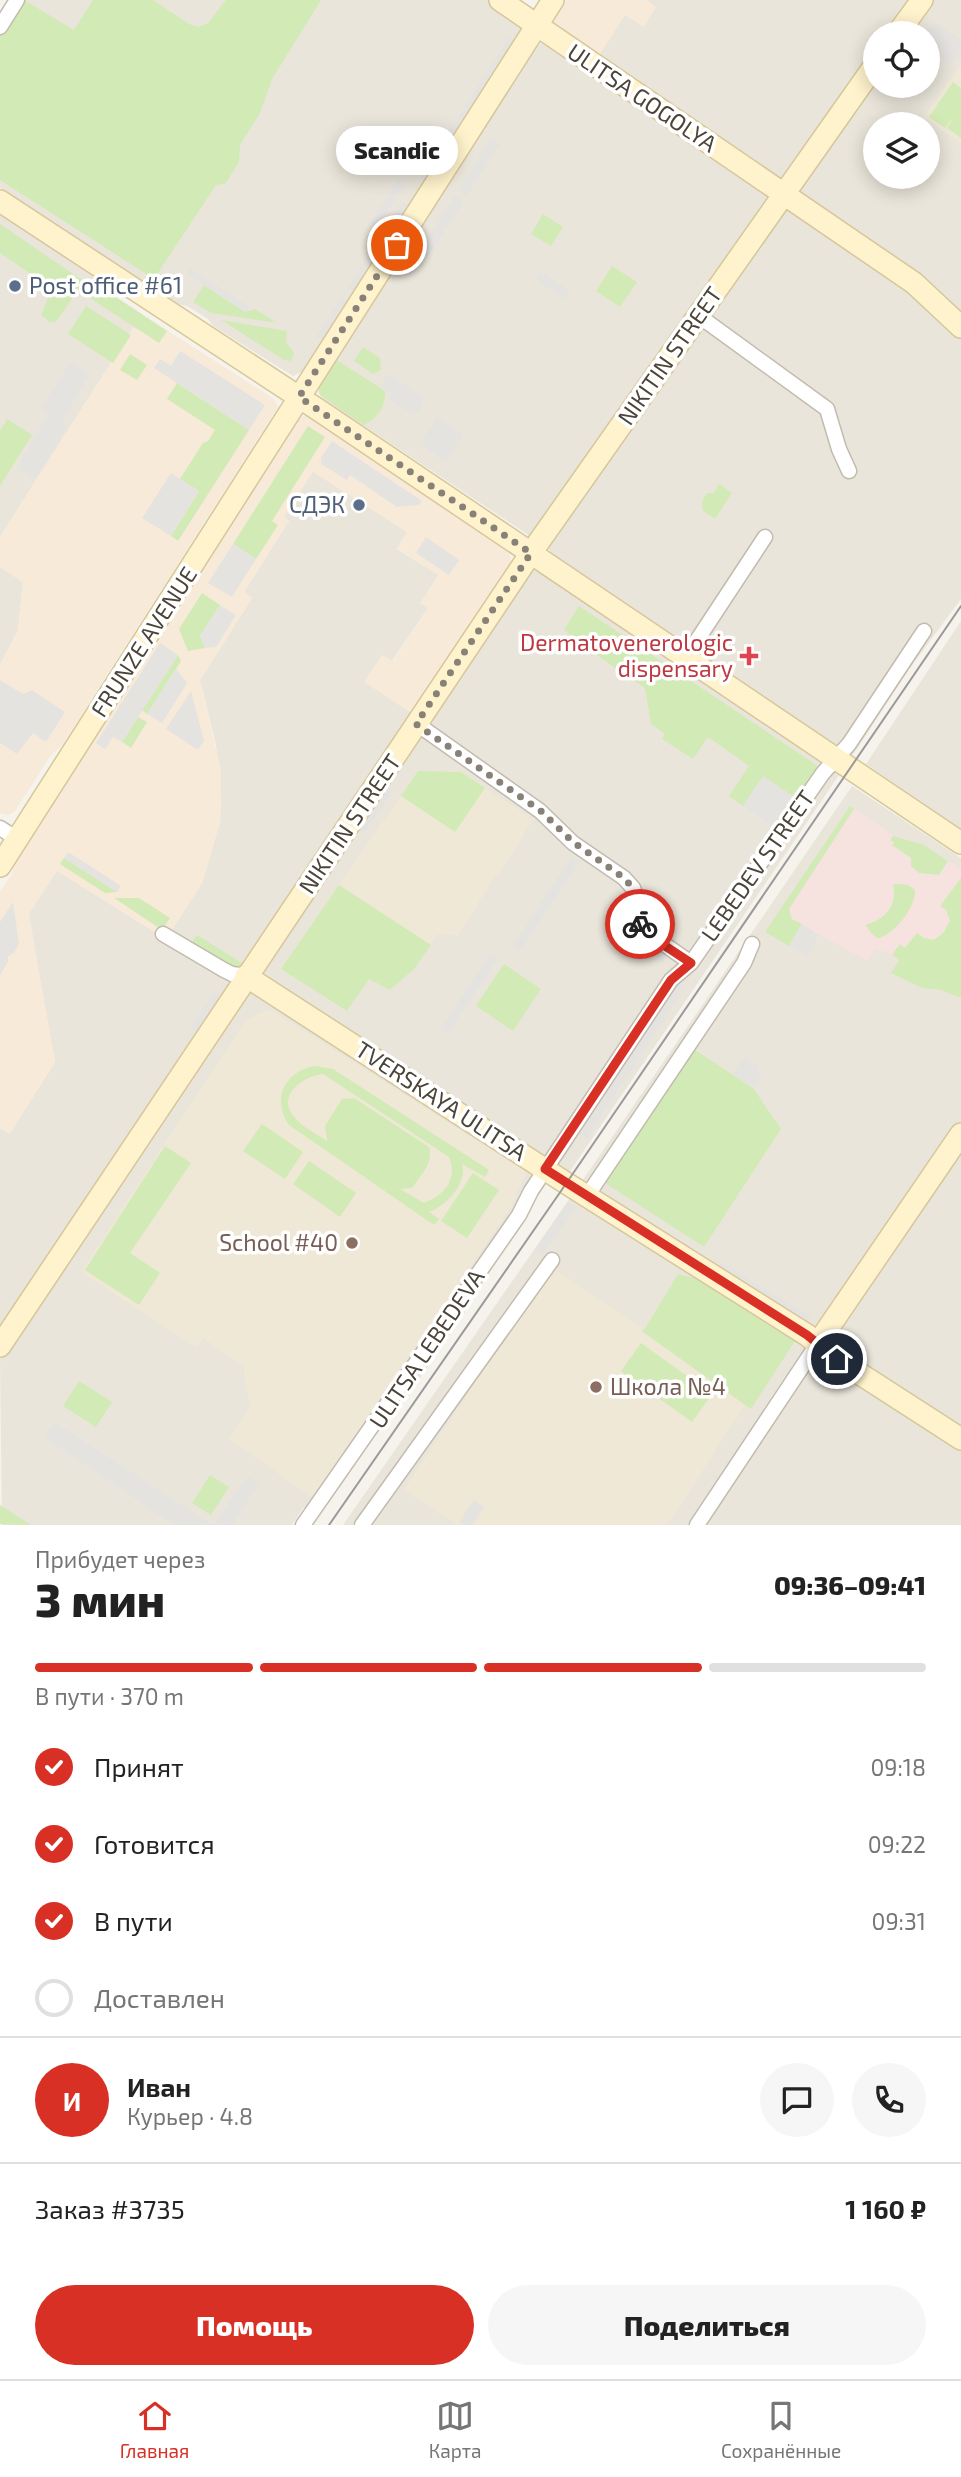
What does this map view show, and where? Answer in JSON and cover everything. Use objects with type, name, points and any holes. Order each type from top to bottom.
[{"type":"street","points":[[0,27],[17,0]]},
{"type":"street","name":"ULITSA GOGOLYA","points":[[500,0],[914,283],[961,327]]},
{"type":"street","points":[[0,866],[9,833],[299,397],[553,0]]},
{"type":"street","points":[[907,21],[922,0]]},
{"type":"street","name":"NIKITIN STREET","points":[[0,1346],[531,553],[863,82]]},
{"type":"street","points":[[0,201],[299,397],[961,843]]},
{"type":"street","points":[[699,316],[827,409],[849,471]]},
{"type":"street","points":[[686,657],[765,537]]},
{"type":"street","name":"LEBEDEV STREET","points":[[545,1169],[671,980],[691,963],[788,822],[849,744],[924,631]]},
{"type":"street","points":[[416,724],[541,811],[573,842],[624,878],[633,888],[637,899],[641,928],[691,963]]},
{"type":"street","name":"TVERSKAYA ULITSA","points":[[163,933],[224,970],[246,976],[818,1343],[837,1359],[961,1439]]},
{"type":"street","name":"LEBEDEV STREET","points":[[587,1196],[744,963],[752,944]]},
{"type":"street","points":[[698,1525],[961,1134]]},
{"type":"street","name":"ULITSA LEBEDEVA","points":[[303,1525],[519,1215],[545,1169]]},
{"type":"street","name":"ULITSA LEBEDEVA","points":[[362,1525],[552,1260]]},
{"type":"shaded area","points":[[24,0],[492,0],[522,24],[522,28],[303,371],[293,376],[0,188],[0,35]]},
{"type":"shaded area","points":[[566,0],[647,0],[656,7],[644,27],[625,15],[596,60],[550,25]]},
{"type":"shaded area","points":[[647,0],[915,0],[900,21],[863,21],[863,73],[786,183],[596,60],[625,14],[643,26]]},
{"type":"shaded area","points":[[930,0],[961,0],[961,316],[798,195],[797,190],[863,95],[863,98],[940,98],[940,21],[915,21]]},
{"type":"shaded area","points":[[940,25],[961,40],[961,52],[951,65],[940,57]]},
{"type":"shaded area","points":[[509,37],[515,41],[425,182],[419,178]]},
{"type":"shaded area","points":[[542,43],[771,195],[530,536],[322,398],[318,392],[335,359],[537,46]]},
{"type":"shaded area","points":[[961,64],[961,143],[940,128],[940,112],[927,112],[940,98]]},
{"type":"shaded area","points":[[491,138],[500,144],[467,196],[458,190]]},
{"type":"shaded area","points":[[397,180],[405,185],[378,227],[370,222]]},
{"type":"shaded area","points":[[455,195],[464,201],[428,258],[419,252]]},
{"type":"shaded area","points":[[403,202],[409,206],[355,291],[348,287]]},
{"type":"shaded area","points":[[787,205],[917,290],[948,329],[961,338],[961,599],[910,668],[852,756],[552,555],[549,549]]},
{"type":"shaded area","points":[[0,213],[90,272],[99,286],[142,314],[0,537]]},
{"type":"shaded area","points":[[190,268],[250,307],[246,312],[187,274]]},
{"type":"shaded area","points":[[540,271],[570,290],[565,299],[535,279]]},
{"type":"shaded area","points":[[342,297],[348,301],[322,341],[316,337]]},
{"type":"shaded area","points":[[142,314],[274,399],[278,407],[63,744],[50,756],[15,811],[4,815],[0,813],[0,665],[18,630],[23,582],[0,567],[0,537]]},
{"type":"shaded area","points":[[180,351],[265,405],[249,430],[154,368],[160,359],[171,366]]},
{"type":"shaded area","points":[[70,362],[90,374],[62,421],[68,425],[35,479],[16,468],[49,414],[41,409]]},
{"type":"shaded area","points":[[388,374],[422,396],[422,405],[415,416],[388,399],[392,393],[381,386]]},
{"type":"shaded area","points":[[306,415],[509,553],[509,570],[413,714],[364,682],[382,655],[393,661],[428,608],[420,603],[438,575],[397,548],[407,532],[313,472],[284,517],[289,521],[244,592],[252,598],[200,680],[221,771],[220,822],[202,883],[172,930],[165,925],[159,935],[57,871],[29,914],[55,1062],[9,1134],[0,1128],[0,892],[12,874],[16,859],[296,420]]},
{"type":"shaded area","points":[[437,417],[463,434],[446,461],[420,444]]},
{"type":"shaded area","points":[[332,441],[422,501],[419,505],[397,507],[350,475],[347,480],[321,464],[321,458]]},
{"type":"shaded area","points":[[313,471],[407,532],[397,549],[439,575],[428,608],[392,661],[413,714],[247,962],[235,969],[172,930],[202,883],[220,822],[221,798],[216,745],[200,680],[252,598],[244,592],[289,521],[284,517]]},
{"type":"shaded area","points":[[171,473],[199,491],[171,536],[142,518]]},
{"type":"shaded area","points":[[426,537],[459,560],[449,575],[416,553]]},
{"type":"shaded area","points":[[233,544],[256,559],[232,597],[208,583]]},
{"type":"shaded area","points":[[0,567],[23,582],[18,630],[0,665]]},
{"type":"shaded area","points":[[531,571],[539,571],[839,775],[566,1177],[263,975],[263,969]]},
{"type":"shaded area","points":[[220,605],[236,615],[216,647],[205,648],[200,636]]},
{"type":"shaded area","points":[[961,621],[961,829],[866,764]]},
{"type":"shaded area","points":[[160,643],[178,655],[122,742],[113,737],[105,749],[96,743]]},
{"type":"shaded area","points":[[176,669],[187,683],[162,723],[147,714]]},
{"type":"shaded area","points":[[0,680],[23,694],[32,690],[65,712],[46,742],[33,733],[17,754],[0,743]]},
{"type":"shaded area","points":[[191,691],[204,741],[198,750],[166,729]]},
{"type":"shaded area","points":[[418,771],[461,772],[533,819],[458,935],[438,934],[414,969],[390,990],[369,979],[347,1011],[281,969]]},
{"type":"shaded area","points":[[763,776],[797,799],[777,829],[743,806]]},
{"type":"shaded area","points":[[852,786],[961,858],[961,1121],[816,1333],[580,1184]]},
{"type":"shaded area","points":[[384,788],[392,793],[364,834],[357,829]]},
{"type":"shaded area","points":[[850,806],[897,838],[924,845],[961,869],[961,998],[941,990],[922,988],[891,973],[898,960],[887,952],[875,949],[868,961],[820,935],[808,957],[765,932]]},
{"type":"shaded area","points":[[68,852],[121,886],[117,892],[64,858]]},
{"type":"shaded area","points":[[572,856],[580,861],[519,952],[512,947]]},
{"type":"shaded area","points":[[57,870],[224,976],[230,987],[0,1333],[0,1128],[10,1133],[55,1062],[28,914]]},
{"type":"shaded area","points":[[13,902],[19,944],[14,953],[8,956],[8,962],[0,975],[0,922]]},
{"type":"shaded area","points":[[802,924],[819,935],[808,957],[789,946]]},
{"type":"shaded area","points":[[636,933],[668,955],[663,962],[631,940]]},
{"type":"shaded area","points":[[490,954],[498,959],[448,1033],[441,1028]]},
{"type":"shaded area","points":[[678,983],[685,987],[586,1140],[579,1136]]},
{"type":"shaded area","points":[[214,992],[223,997],[199,1034],[190,1028]]},
{"type":"shaded area","points":[[252,992],[533,1169],[516,1213],[312,1507],[303,1508],[292,1525],[2,1525],[0,1359],[237,1000]]},
{"type":"shaded area","name":"School #40","points":[[270,1009],[526,1172],[510,1209],[312,1497],[229,1439],[251,1407],[244,1366],[203,1338],[196,1347],[81,1272],[246,1020]]},
{"type":"shaded area","points":[[745,1056],[757,1065],[760,1078],[753,1088],[733,1074]]},
{"type":"shaded area","points":[[961,1152],[961,1430],[826,1342]]},
{"type":"shaded area","points":[[572,1195],[961,1449],[961,1525],[343,1525]]},
{"type":"shaded area","points":[[568,1202],[576,1207],[543,1255],[535,1249]]},
{"type":"shaded area","points":[[721,1262],[811,1317],[805,1326],[716,1270]]},
{"type":"shaded area","name":"Школа №4","points":[[551,1267],[642,1328],[641,1331],[745,1405],[667,1525],[458,1525],[404,1490]]},
{"type":"shaded area","points":[[461,1309],[465,1312],[407,1397],[403,1394]]},
{"type":"shaded area","points":[[54,1422],[213,1525],[174,1525],[44,1437]]},
{"type":"shaded area","points":[[249,1477],[259,1484],[232,1525],[214,1525],[242,1483]]},
{"type":"shaded area","points":[[474,1500],[484,1507],[473,1525],[463,1525],[459,1522]]},
{"type":"green space","points":[[24,0],[74,30],[93,0],[153,0],[198,27],[208,23],[226,0],[321,0],[272,79],[260,113],[240,145],[239,162],[226,183],[216,185],[154,279],[0,180],[0,35]]},
{"type":"green space","points":[[953,82],[961,88],[961,138],[947,128],[955,116],[945,128],[940,125],[940,112],[932,112]]},
{"type":"green space","points":[[543,214],[563,227],[551,246],[531,234]]},
{"type":"green space","points":[[0,224],[82,280],[82,284],[56,322],[50,322],[41,315],[50,287],[0,253]]},
{"type":"green space","points":[[612,266],[637,282],[620,307],[596,291]]},
{"type":"green space","points":[[204,285],[245,312],[255,309],[277,323],[211,313],[193,302]]},
{"type":"green space","points":[[99,286],[167,331],[159,343],[91,299]]},
{"type":"green space","points":[[86,306],[131,335],[113,363],[68,334]]},
{"type":"green space","points":[[221,320],[287,331],[286,342],[294,353],[293,358],[290,361],[284,360]]},
{"type":"green space","points":[[363,347],[380,358],[381,370],[373,374],[354,361]]},
{"type":"green space","points":[[130,354],[147,365],[137,380],[120,370]]},
{"type":"green space","points":[[335,359],[385,391],[380,412],[363,425],[320,395],[318,387]]},
{"type":"green space","points":[[177,383],[249,430],[178,541],[171,536],[199,491],[180,479],[203,443],[208,441],[215,430],[167,399]]},
{"type":"green space","points":[[7,419],[32,435],[0,486],[0,431]]},
{"type":"green space","points":[[308,426],[325,437],[272,521],[278,525],[256,559],[233,544]]},
{"type":"green space","points":[[719,484],[732,493],[715,519],[702,510],[702,501],[707,493],[714,493]]},
{"type":"green space","points":[[202,593],[220,605],[200,636],[205,648],[188,651],[179,629]]},
{"type":"green space","points":[[579,606],[815,764],[818,769],[797,799],[763,777],[743,806],[729,796],[749,766],[708,737],[693,759],[662,739],[665,734],[651,724],[645,688],[564,630]]},
{"type":"green space","points":[[178,655],[181,661],[147,714],[142,710]]},
{"type":"green space","points":[[138,717],[147,722],[131,748],[122,742]]},
{"type":"green space","points":[[418,771],[461,772],[485,788],[455,832],[401,796]]},
{"type":"green space","points":[[850,806],[854,809],[789,909],[792,919],[802,924],[789,946],[765,932]]},
{"type":"green space","points":[[893,836],[924,845],[948,861],[939,875],[919,873],[911,866],[911,858],[892,845],[894,842],[890,840]]},
{"type":"green space","points":[[64,858],[117,892],[105,893],[60,864]]},
{"type":"green space","points":[[961,878],[961,998],[941,990],[922,988],[891,973],[899,960],[892,955],[900,944],[905,948],[917,933],[934,940],[944,932],[950,920],[946,910],[940,906]]},
{"type":"green space","points":[[893,884],[910,886],[915,890],[914,897],[908,912],[897,926],[878,938],[865,925],[879,919],[892,905]]},
{"type":"green space","points":[[339,885],[431,945],[414,969],[390,990],[369,979],[347,1011],[281,969]]},
{"type":"green space","points":[[114,898],[139,898],[170,918],[162,930]]},
{"type":"green space","points":[[197,935],[245,965],[235,969],[192,942]]},
{"type":"green space","points":[[504,964],[541,989],[513,1031],[476,1006]]},
{"type":"green space","points":[[692,1048],[753,1088],[781,1129],[704,1247],[602,1181]]},
{"type":"green space","points":[[315,1066],[333,1069],[489,1170],[485,1177],[462,1164],[459,1186],[442,1205],[429,1212],[439,1219],[434,1225],[289,1125],[281,1106],[281,1096],[289,1080]],"holes":[[[323,1074],[449,1157],[452,1172],[448,1185],[438,1196],[424,1203],[400,1189],[412,1188],[423,1174],[430,1158],[429,1147],[354,1098],[342,1099],[325,1126],[327,1141],[295,1118],[288,1103],[290,1095],[300,1083]]]},
{"type":"green space","points":[[262,1124],[303,1152],[285,1179],[243,1151]]},
{"type":"green space","points":[[165,1146],[191,1163],[130,1253],[160,1273],[139,1305],[85,1270]]},
{"type":"green space","points":[[309,1161],[356,1193],[340,1217],[293,1184]]},
{"type":"green space","points":[[473,1173],[499,1190],[467,1238],[441,1221]]},
{"type":"green space","points":[[678,1274],[694,1278],[795,1341],[751,1409],[643,1332]]},
{"type":"green space","points":[[641,1343],[712,1394],[692,1422],[621,1371]]},
{"type":"green space","points":[[79,1381],[112,1402],[96,1427],[63,1406]]},
{"type":"green space","points":[[210,1475],[229,1487],[211,1515],[192,1503]]},
{"type":"green space","points":[[0,1505],[31,1525],[0,1524]]},
{"type":"tram line","points":[[329,1525],[961,606]]},
{"type":"way so far","points":[[397,245],[299,397],[531,553],[416,724],[508,786],[541,811],[573,842],[624,878],[633,888],[637,899],[640,924]]},
{"type":"place","name":"Scandic","points":[[397,245]]},
{"type":"place","name":"Post office #61","points":[[15,286]]},
{"type":"place","name":"СДЭК","points":[[359,505]]},
{"type":"place","name":"Dermatovenerologic dispensary","points":[[749,656]]},
{"type":"place","name":"School #40","points":[[352,1243]]},
{"type":"place","name":"Школа №4","points":[[596,1387]]},
{"type":"route","points":[[640,924],[647,934],[691,963],[671,980],[545,1169],[807,1335],[837,1359]]}]
